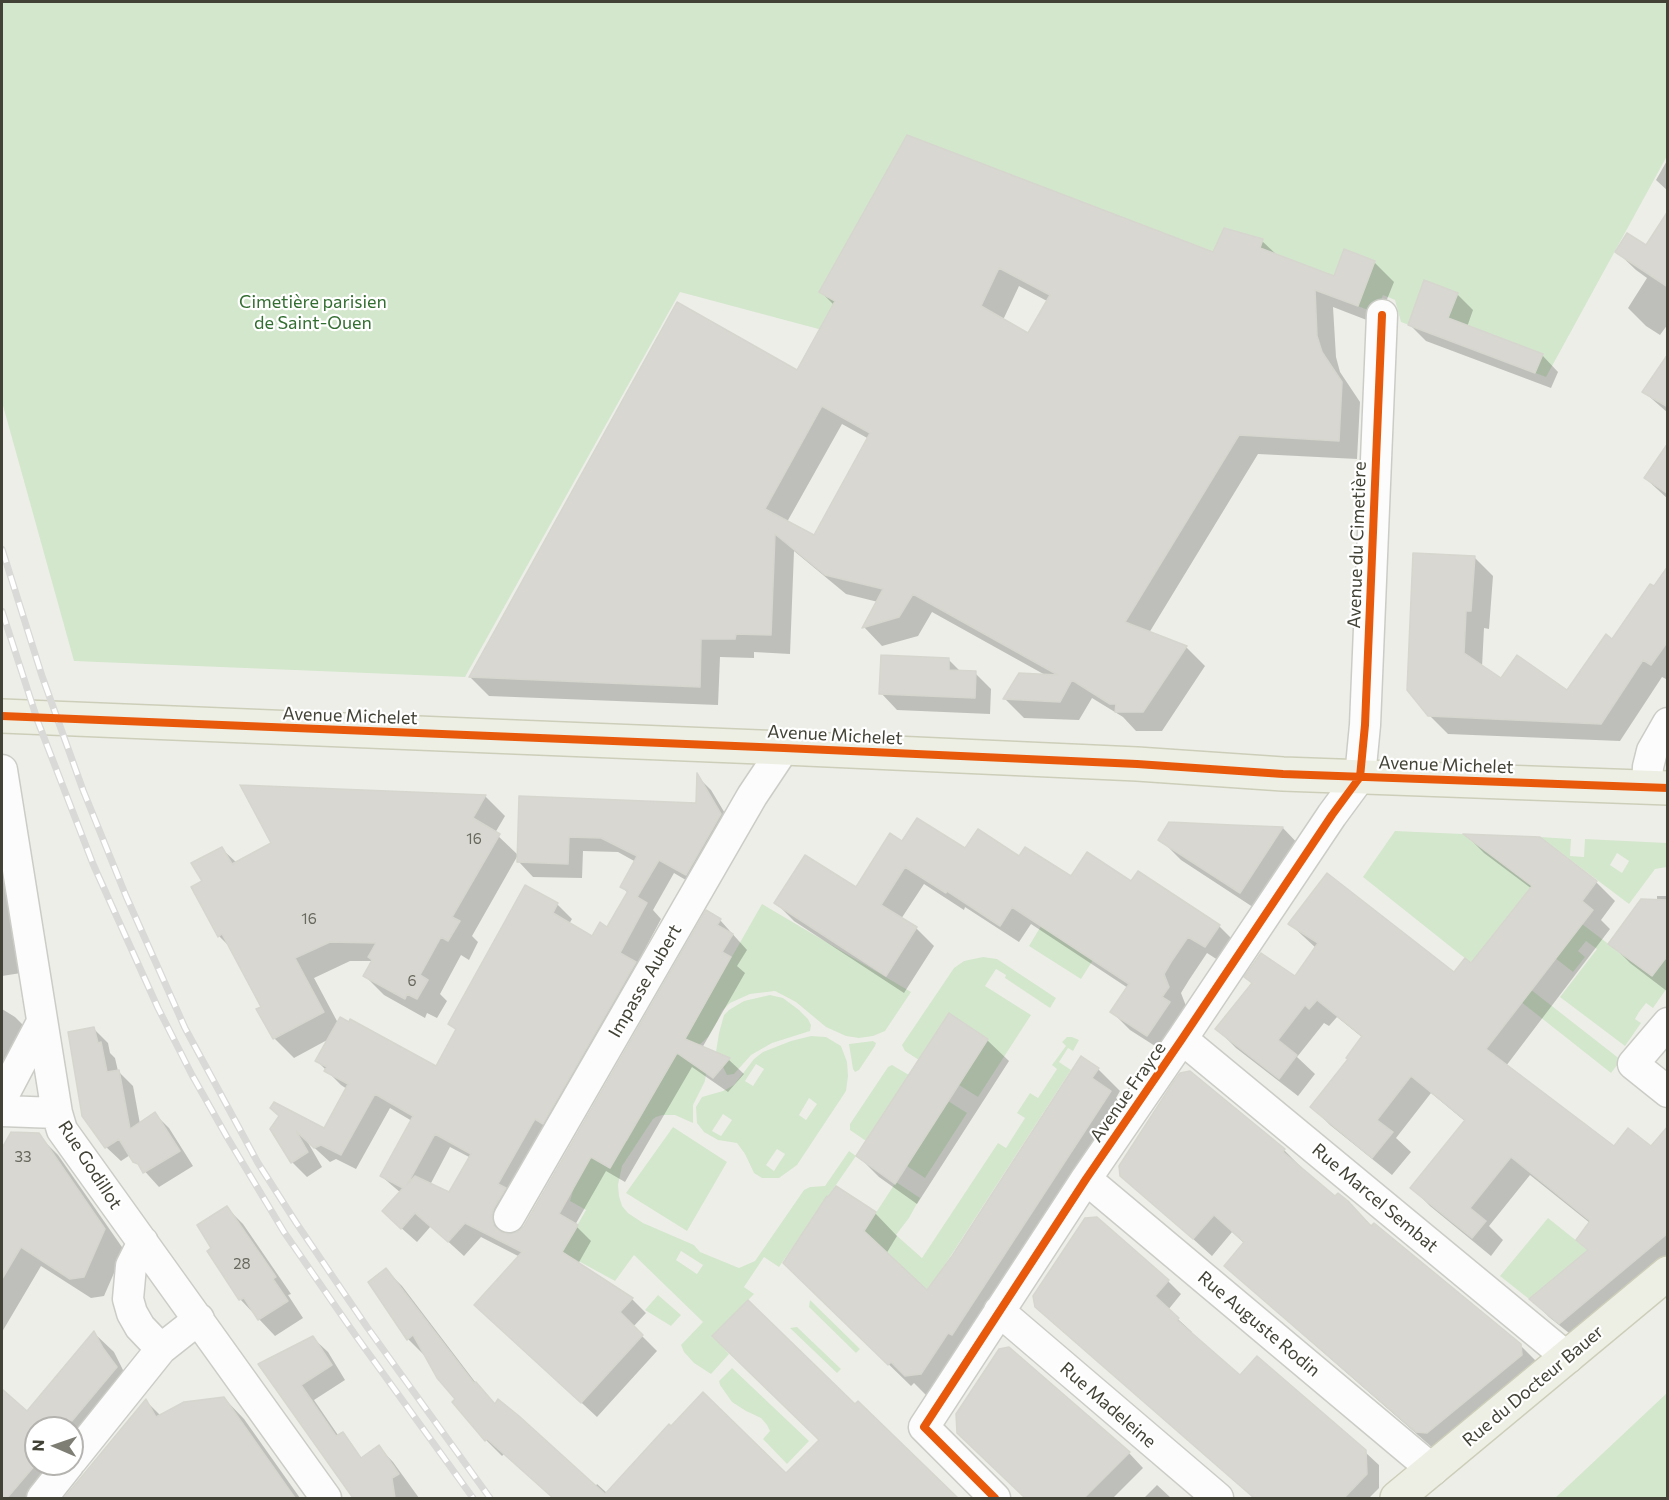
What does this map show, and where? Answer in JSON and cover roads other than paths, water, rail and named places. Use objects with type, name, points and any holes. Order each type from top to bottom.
[{"type":"main road","name":"Avenue Michelet","points":[[2,716],[783,748],[1360,777],[1658,788]]},
{"type":"main road","name":"Rue du Docteur Bauer","points":[[1397,1498],[1668,1273]]},
{"type":"street","name":"Avenue du Cimetière","points":[[1360,777],[1365,725],[1382,315]]},
{"type":"street","points":[[1658,788],[1648,767],[1652,751],[1668,723]]},
{"type":"street","name":"Impasse Aubert","points":[[509,1217],[752,796],[783,748]]},
{"type":"street","name":"Rue Godillot","points":[[2,770],[57,1113],[63,1130],[199,1319],[320,1496]]},
{"type":"street","name":"Avenue Frayce","points":[[996,1498],[924,1427],[1086,1179],[1360,777]]},
{"type":"street","points":[[2,1098],[42,1022]]},
{"type":"street","points":[[1668,1023],[1633,1064],[1668,1092]]},
{"type":"street","name":"Rue Marcel Sembat","points":[[1182,1039],[1568,1358]]},
{"type":"street","points":[[2,1111],[57,1113]]},
{"type":"street","name":"Rue Auguste Rodin","points":[[1086,1179],[1433,1470]]},
{"type":"street","points":[[143,1242],[131,1266],[129,1299],[132,1313],[140,1327],[161,1349]]},
{"type":"street","name":"Rue Madeleine","points":[[999,1311],[1218,1498]]},
{"type":"street","points":[[84,1445],[161,1349],[199,1319]]},
{"type":"street","points":[[42,1498],[59,1476]]},
{"type":"railway","points":[[2,549],[42,676],[83,790],[126,896],[185,1028],[258,1163],[297,1224],[367,1327],[490,1498]]},
{"type":"railway","points":[[2,611],[38,722],[93,864],[158,1008],[192,1075],[284,1232],[473,1498]]},
{"type":"park label","name":"Cimetière parisien de Saint-Ouen","points":[[313,312]]}]
